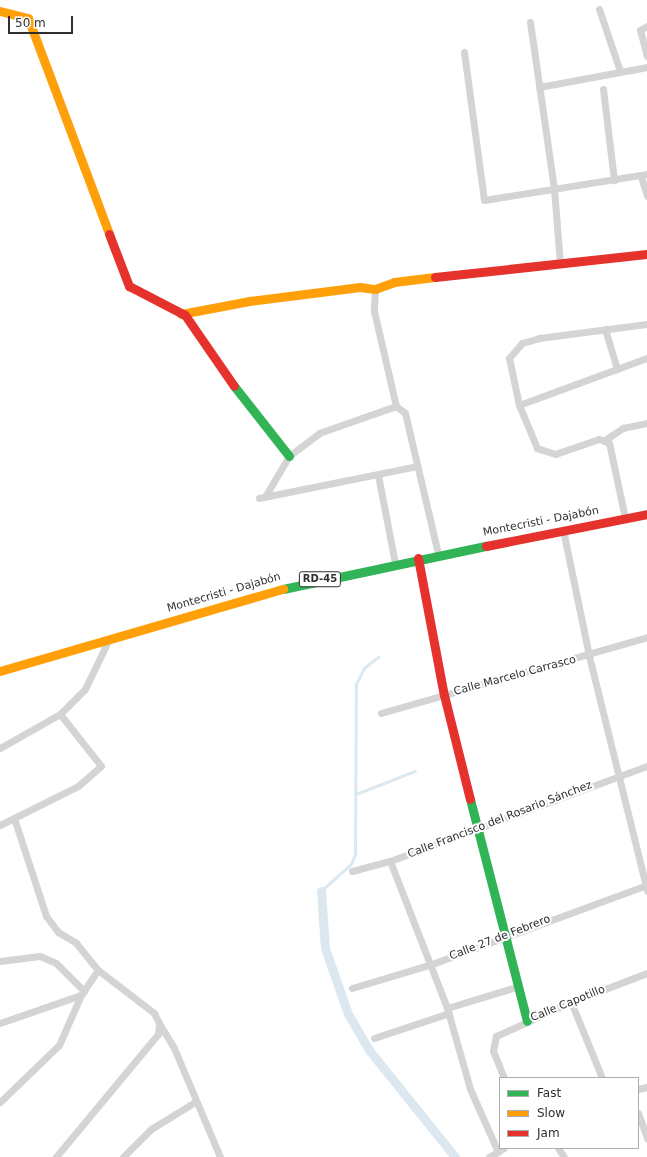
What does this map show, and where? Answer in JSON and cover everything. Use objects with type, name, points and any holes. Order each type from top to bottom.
[{"type":"street","points":[[599,9],[620,71]]},
{"type":"street","points":[[0,11],[28,18],[128,286],[185,315],[219,368],[289,456]]},
{"type":"street","points":[[530,22],[554,189],[560,263]]},
{"type":"street","points":[[647,26],[640,30],[647,56]]},
{"type":"street","points":[[464,52],[484,200],[644,176],[647,196]]},
{"type":"street","points":[[539,87],[647,67]]},
{"type":"street","points":[[603,89],[614,180]]},
{"type":"street","points":[[181,314],[248,301],[360,287],[375,289],[394,282],[647,254]]},
{"type":"street","points":[[375,289],[374,312],[396,406],[405,413],[438,554]]},
{"type":"street","points":[[647,324],[539,338],[513,350],[509,358],[519,405],[537,448],[545,453],[605,440],[623,428],[647,423]]},
{"type":"street","points":[[605,329],[617,369]]},
{"type":"street","points":[[519,405],[647,358]]},
{"type":"street","points":[[396,406],[319,433],[289,456],[263,496],[417,466]]},
{"type":"street","points":[[605,440],[611,447],[625,518]]},
{"type":"street","points":[[378,474],[395,563]]},
{"type":"street","name":"Montecristi - Dajabón","points":[[0,671],[240,599],[418,558],[647,514]]},
{"type":"street","points":[[563,530],[589,656],[646,887]]},
{"type":"street","points":[[418,558],[444,695],[516,987],[527,1021]]},
{"type":"street","name":"Calle Marcelo Carrasco","points":[[381,712],[589,656],[647,637]]},
{"type":"street","points":[[0,748],[60,714],[85,689],[109,639]]},
{"type":"street","points":[[0,825],[78,786],[102,766],[60,714]]},
{"type":"street","name":"Calle Francisco del Rosario Sánchez","points":[[352,871],[390,861],[619,775],[647,766]]},
{"type":"street","points":[[14,818],[46,916],[58,932],[76,944],[98,970],[154,1013],[174,1048],[195,1102],[220,1157]]},
{"type":"street","points":[[390,861],[432,964],[448,1010],[470,1089],[499,1146]]},
{"type":"street","name":"Calle 27 de Febrero","points":[[352,988],[432,964],[504,936],[646,887]]},
{"type":"street","points":[[0,961],[40,956],[56,963],[83,993]]},
{"type":"street","points":[[0,1102],[59,1045],[83,993],[98,970]]},
{"type":"street","name":"Calle Capotillo","points":[[504,1077],[493,1041],[496,1036],[571,1002],[647,973]]},
{"type":"street","points":[[374,1038],[448,1010],[516,987]]},
{"type":"street","points":[[0,1023],[83,993]]},
{"type":"street","points":[[571,1002],[602,1077]]},
{"type":"street","points":[[56,1157],[158,1034],[159,1023]]},
{"type":"street","points":[[124,1157],[151,1129],[195,1102]]},
{"type":"street","points":[[639,1116],[647,1138]]},
{"type":"street","points":[[490,1157],[501,1150]]},
{"type":"waterway","points":[[321,891],[351,864],[355,854],[356,684],[364,668],[378,657]]},
{"type":"waterway","points":[[356,794],[415,771]]},
{"type":"waterway","points":[[321,891],[325,948],[348,1014],[369,1050],[455,1157]]},
{"type":"traffic: fast","points":[[234,386],[289,456]]},
{"type":"traffic: fast","points":[[283,589],[486,546]]},
{"type":"traffic: fast","points":[[470,799],[527,1021]]},
{"type":"traffic: slow","points":[[0,11],[28,18],[109,234]]},
{"type":"traffic: slow","points":[[181,314],[249,301],[360,287],[375,289],[394,282],[435,277]]},
{"type":"traffic: slow","points":[[0,671],[283,589]]},
{"type":"traffic: jam","points":[[109,234],[129,286],[185,315],[234,386]]},
{"type":"traffic: jam","points":[[435,277],[647,254]]},
{"type":"traffic: jam","points":[[486,546],[647,514]]},
{"type":"traffic: jam","points":[[418,558],[444,695],[470,799]]}]
